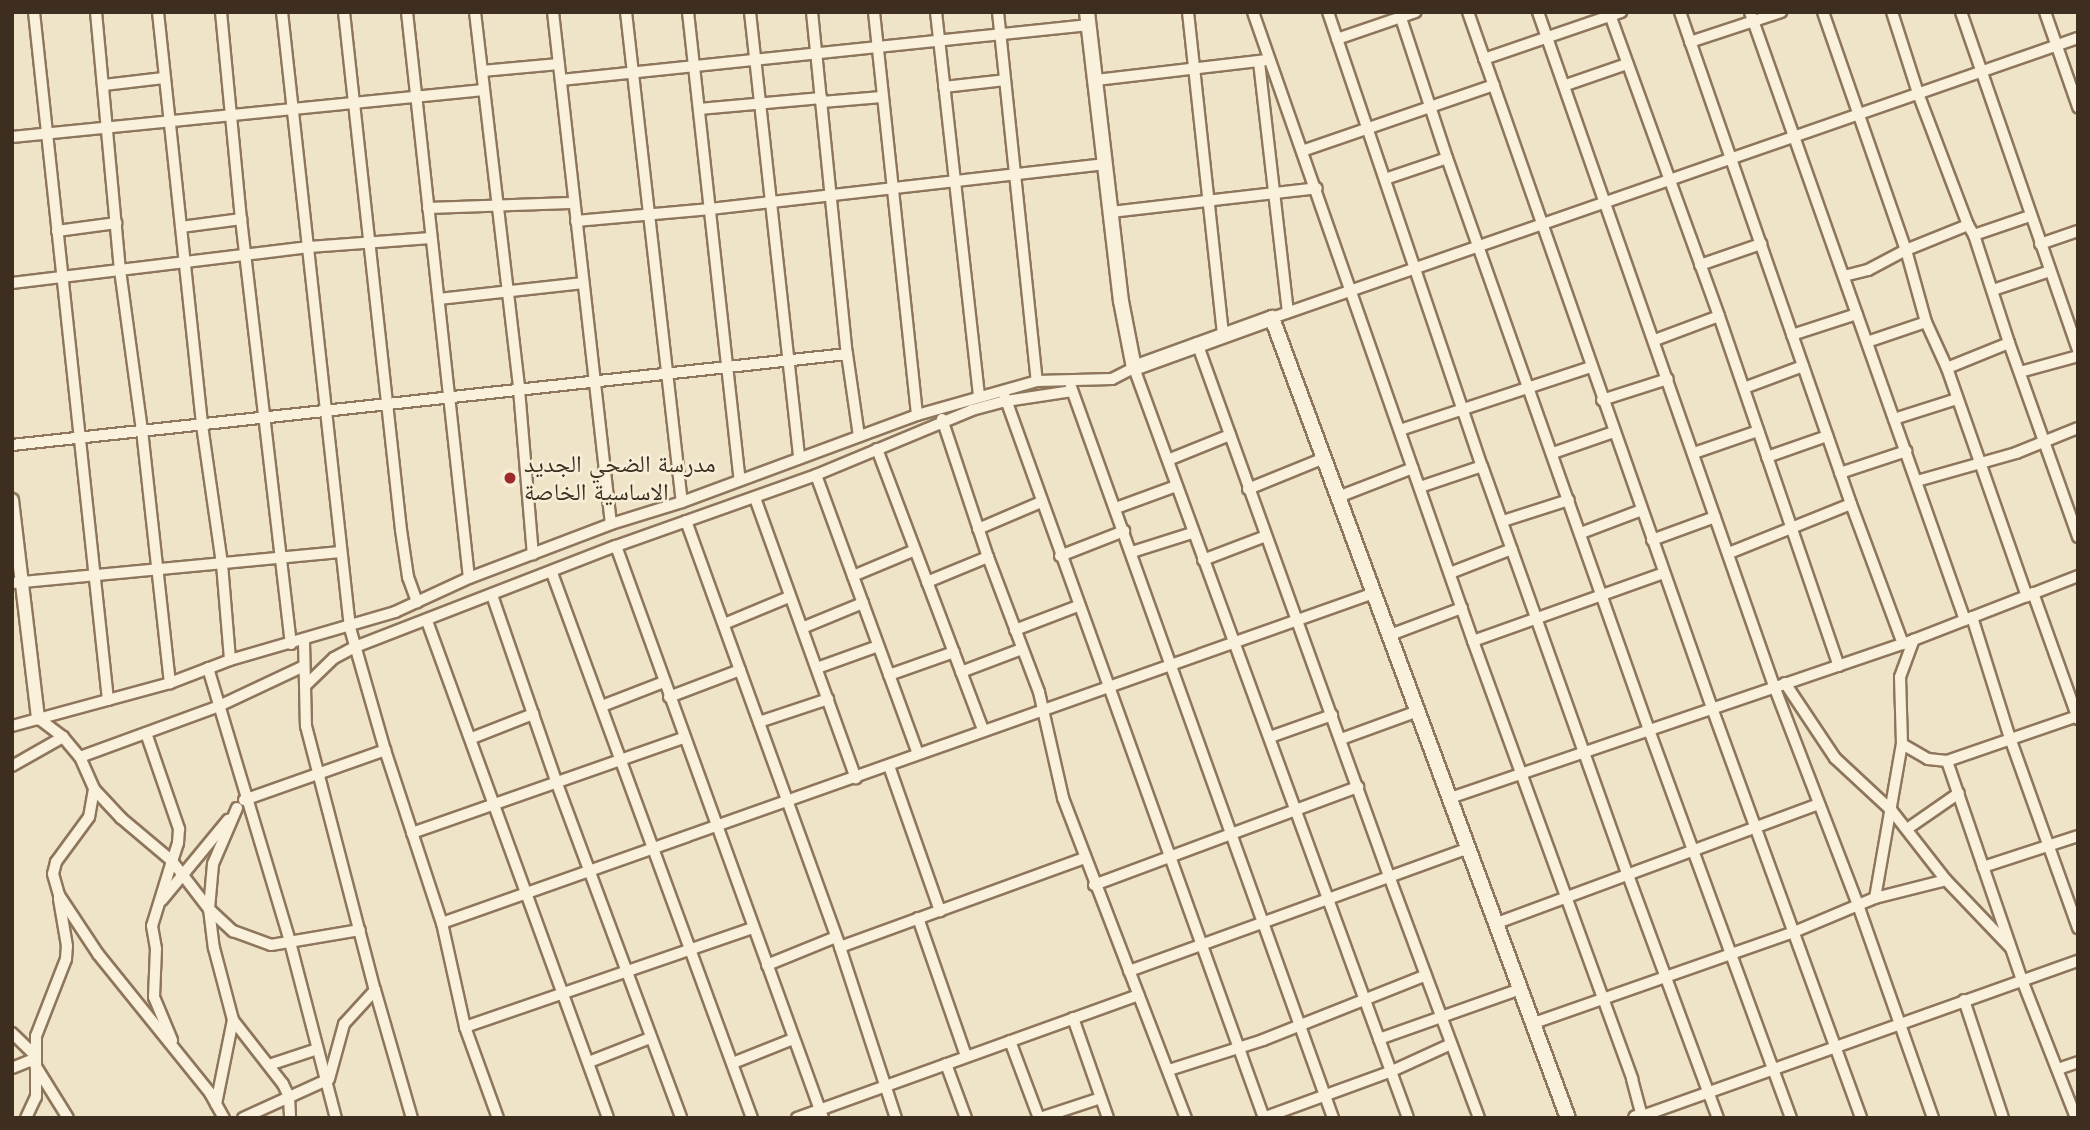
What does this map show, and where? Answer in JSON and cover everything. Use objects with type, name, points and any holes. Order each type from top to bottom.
[{"type":"main road","points":[[1088,19],[1125,323],[1134,368],[1272,318],[1568,1118]]},
{"type":"street","points":[[34,12],[108,700]]},
{"type":"street","points":[[96,12],[120,270],[142,430],[170,682]]},
{"type":"street","points":[[158,12],[202,425],[222,564],[230,660]]},
{"type":"street","points":[[221,12],[241,219],[291,644]]},
{"type":"street","points":[[282,12],[350,628],[385,750],[442,923],[465,1027],[498,1118]]},
{"type":"street","points":[[344,12],[401,530],[408,577],[418,602]]},
{"type":"street","points":[[407,12],[469,578]]},
{"type":"street","points":[[475,12],[519,389],[533,554]]},
{"type":"street","points":[[553,12],[611,524]]},
{"type":"street","points":[[626,12],[682,502]]},
{"type":"street","points":[[688,12],[740,480]]},
{"type":"street","points":[[750,12],[799,458]]},
{"type":"street","points":[[812,12],[847,354],[859,436]]},
{"type":"street","points":[[874,12],[917,415]]},
{"type":"street","points":[[936,12],[979,397]]},
{"type":"street","points":[[998,12],[1037,381]]},
{"type":"street","points":[[1188,12],[1223,334]]},
{"type":"street","points":[[1253,12],[1264,61],[1288,312]]},
{"type":"street","points":[[1328,12],[1482,466],[1718,1118]]},
{"type":"street","points":[[1338,39],[1400,15],[1416,12]]},
{"type":"street","points":[[1468,12],[1602,400],[1861,1118]]},
{"type":"street","points":[[1538,12],[1566,85],[1715,517],[1779,684],[1818,804],[1858,905],[1933,1118]]},
{"type":"street","points":[[1680,12],[1851,504],[1903,643]]},
{"type":"street","points":[[1690,42],[1752,17],[1782,12]]},
{"type":"street","points":[[1823,12],[1906,250],[1926,322],[1947,368],[1980,464],[2077,717],[1947,761],[1928,759],[1902,744]]},
{"type":"street","points":[[1892,12],[1919,96],[1968,225],[1975,234],[2009,343],[2078,537]]},
{"type":"street","points":[[1961,12],[2078,350]]},
{"type":"street","points":[[2045,12],[2078,107]]},
{"type":"street","points":[[1484,59],[1613,13],[1627,64],[1719,316],[1839,666]]},
{"type":"street","points":[[1400,15],[1527,386],[1791,1118]]},
{"type":"street","points":[[1752,17],[2078,928]]},
{"type":"street","points":[[561,80],[1000,36],[1088,19]]},
{"type":"street","points":[[1272,318],[1606,200],[1983,74],[2078,38]]},
{"type":"street","points":[[1096,80],[1264,61]]},
{"type":"street","points":[[1264,61],[1317,188],[1350,291],[1473,641],[1604,1000],[1640,1117],[1900,1022],[2078,961]]},
{"type":"street","points":[[482,71],[559,64]]},
{"type":"street","points":[[1566,85],[1627,64]]},
{"type":"street","points":[[104,85],[164,78]]},
{"type":"street","points":[[944,87],[1005,80]]},
{"type":"street","points":[[1302,151],[1494,85]]},
{"type":"street","points":[[12,137],[484,90]]},
{"type":"street","points":[[699,109],[881,97]]},
{"type":"street","points":[[1385,179],[1447,158]]},
{"type":"street","points":[[576,221],[710,209],[1105,164]]},
{"type":"street","points":[[1111,212],[1317,188]]},
{"type":"street","points":[[428,208],[574,203]]},
{"type":"street","points":[[1975,234],[2030,216]]},
{"type":"street","points":[[181,227],[241,219]]},
{"type":"street","points":[[57,231],[116,223]]},
{"type":"street","points":[[1844,276],[1868,270],[1906,250],[1968,225]]},
{"type":"street","points":[[2040,244],[2078,231]]},
{"type":"street","points":[[12,283],[309,247],[432,238]]},
{"type":"street","points":[[1700,265],[1761,244]]},
{"type":"street","points":[[1993,290],[2050,271]]},
{"type":"street","points":[[439,299],[583,282]]},
{"type":"street","points":[[1792,335],[1857,314]]},
{"type":"street","points":[[1655,340],[1719,316]]},
{"type":"street","points":[[1867,342],[1926,322]]},
{"type":"street","points":[[1197,343],[1479,1118]]},
{"type":"street","points":[[1947,368],[2009,343]]},
{"type":"street","points":[[12,445],[80,435],[202,425],[387,402],[595,383],[847,354]]},
{"type":"street","points":[[2020,372],[2078,356]]},
{"type":"street","points":[[1744,387],[1803,366]]},
{"type":"street","points":[[1400,430],[1591,367]]},
{"type":"street","points":[[12,726],[170,682],[230,660],[350,628],[418,602],[469,578],[611,524],[682,502],[917,415],[1037,381],[1112,379],[1134,368],[1192,533],[1270,737],[1293,809],[1409,1118]]},
{"type":"street","points":[[1068,379],[1231,833],[1266,922],[1299,1024],[1334,1118]]},
{"type":"street","points":[[1602,400],[1668,379]]},
{"type":"street","points":[[1002,390],[1107,688],[1264,1118],[1392,1071],[1451,1044]]},
{"type":"street","points":[[305,686],[334,658],[355,647],[616,546],[816,475],[943,422],[1006,401],[1072,391]]},
{"type":"street","points":[[1894,419],[1957,399]]},
{"type":"street","points":[[939,409],[988,558],[1043,708],[1058,783],[1094,885],[1186,1118]]},
{"type":"street","points":[[1917,481],[1980,464],[2078,428]]},
{"type":"street","points":[[1694,453],[1758,431]]},
{"type":"street","points":[[1553,453],[1614,432]]},
{"type":"street","points":[[1168,460],[1230,435]]},
{"type":"street","points":[[1767,457],[1828,436]]},
{"type":"street","points":[[877,449],[983,729]]},
{"type":"street","points":[[1840,472],[1906,451]]},
{"type":"street","points":[[1248,489],[1324,458]]},
{"type":"street","points":[[1420,487],[1482,466]]},
{"type":"street","points":[[1338,497],[1413,468]]},
{"type":"street","points":[[816,475],[918,754]]},
{"type":"street","points":[[1116,508],[1176,486]]},
{"type":"street","points":[[754,498],[856,778]]},
{"type":"street","points":[[12,500],[17,582],[38,718],[64,737],[80,757],[94,789],[121,818],[172,861],[209,909],[241,936],[265,944],[360,930]]},
{"type":"street","points":[[1503,521],[1569,500]]},
{"type":"street","points":[[978,529],[1041,502]]},
{"type":"street","points":[[1728,553],[1851,504]]},
{"type":"street","points":[[1581,533],[1642,510]]},
{"type":"street","points":[[1652,540],[1715,517]]},
{"type":"street","points":[[686,521],[838,942],[896,1118]]},
{"type":"street","points":[[1060,556],[1124,531]]},
{"type":"street","points":[[1132,552],[1192,533]]},
{"type":"street","points":[[1203,560],[1266,536]]},
{"type":"street","points":[[616,546],[822,1113]]},
{"type":"street","points":[[1450,573],[1512,549]]},
{"type":"street","points":[[853,576],[915,550]]},
{"type":"street","points":[[17,582],[156,572],[341,552]]},
{"type":"street","points":[[927,582],[988,558]]},
{"type":"street","points":[[552,573],[752,1118]]},
{"type":"street","points":[[1473,641],[1664,573]]},
{"type":"street","points":[[1450,798],[1779,684],[1839,666],[2078,576]]},
{"type":"street","points":[[442,923],[525,891],[856,778],[983,729],[1374,593]]},
{"type":"street","points":[[492,595],[556,781],[681,1118]]},
{"type":"street","points":[[724,624],[789,597]]},
{"type":"street","points":[[802,628],[863,603]]},
{"type":"street","points":[[1015,630],[1078,606]]},
{"type":"street","points":[[1390,635],[1462,608]]},
{"type":"street","points":[[427,621],[472,738],[608,1118]]},
{"type":"street","points":[[1875,898],[1902,744],[1900,677],[1914,639]]},
{"type":"street","points":[[304,641],[306,726],[375,990],[412,1118]]},
{"type":"street","points":[[817,668],[878,646]]},
{"type":"street","points":[[961,672],[1022,649]]},
{"type":"street","points":[[889,675],[954,652]]},
{"type":"street","points":[[80,757],[219,706],[304,666]]},
{"type":"street","points":[[208,668],[290,942],[336,1118]]},
{"type":"street","points":[[669,697],[740,670]]},
{"type":"street","points":[[601,706],[664,682]]},
{"type":"street","points":[[1779,684],[1835,758],[1892,811],[1946,880],[2010,948]]},
{"type":"street","points":[[759,722],[828,699]]},
{"type":"street","points":[[1341,738],[1418,710]]},
{"type":"street","points":[[472,738],[533,714]]},
{"type":"street","points":[[1270,737],[1332,715]]},
{"type":"street","points":[[146,733],[178,829],[178,843],[152,918],[156,949],[154,997],[177,1054]]},
{"type":"street","points":[[12,766],[64,737]]},
{"type":"street","points":[[412,833],[684,738]]},
{"type":"street","points":[[156,908],[247,798],[385,750]]},
{"type":"street","points":[[1947,761],[2010,948],[2058,1069],[2073,1117]]},
{"type":"street","points":[[889,765],[940,911]]},
{"type":"street","points":[[1094,885],[1358,787]]},
{"type":"street","points":[[26,1118],[36,1097],[36,1036],[66,959],[67,946],[53,874],[55,862],[89,817],[94,789]]},
{"type":"street","points":[[1907,829],[1959,793]]},
{"type":"street","points":[[1497,923],[1818,804]]},
{"type":"street","points":[[237,808],[214,859],[209,909],[214,948],[233,1020],[269,1065],[289,1097],[290,1118]]},
{"type":"street","points":[[1983,867],[2078,836]]},
{"type":"street","points":[[1129,971],[1469,848]]},
{"type":"street","points":[[767,965],[940,911],[1085,858]]},
{"type":"street","points":[[1534,1024],[1794,932],[1875,898],[1946,880]]},
{"type":"street","points":[[59,895],[98,954],[216,1104],[223,1118]]},
{"type":"street","points":[[918,918],[967,1056]]},
{"type":"street","points":[[465,1027],[754,928]]},
{"type":"street","points":[[1169,1070],[1240,1047],[1426,975]]},
{"type":"street","points":[[1379,1039],[1520,989]]},
{"type":"street","points":[[243,1118],[326,1081],[331,1074],[344,1024],[375,990]]},
{"type":"street","points":[[797,1118],[822,1113],[967,1056],[1139,995]]},
{"type":"street","points":[[1964,1000],[2003,1118]]},
{"type":"street","points":[[1073,1018],[1108,1118]]},
{"type":"street","points":[[216,1104],[233,1020]]},
{"type":"street","points":[[12,1033],[34,1060],[68,1118]]},
{"type":"street","points":[[589,1062],[650,1038]]},
{"type":"street","points":[[733,1063],[793,1039]]},
{"type":"street","points":[[1010,1041],[1039,1118],[1101,1098]]},
{"type":"street","points":[[269,1065],[317,1049]]},
{"type":"street","points":[[12,1068],[34,1060]]},
{"type":"street","points":[[2058,1069],[2078,1062]]},
{"type":"street","points":[[946,1064],[966,1118]]},
{"type":"place","name":"مدرسة الضحي الجديد الاساسية الخاصة","points":[[510,478]]}]
